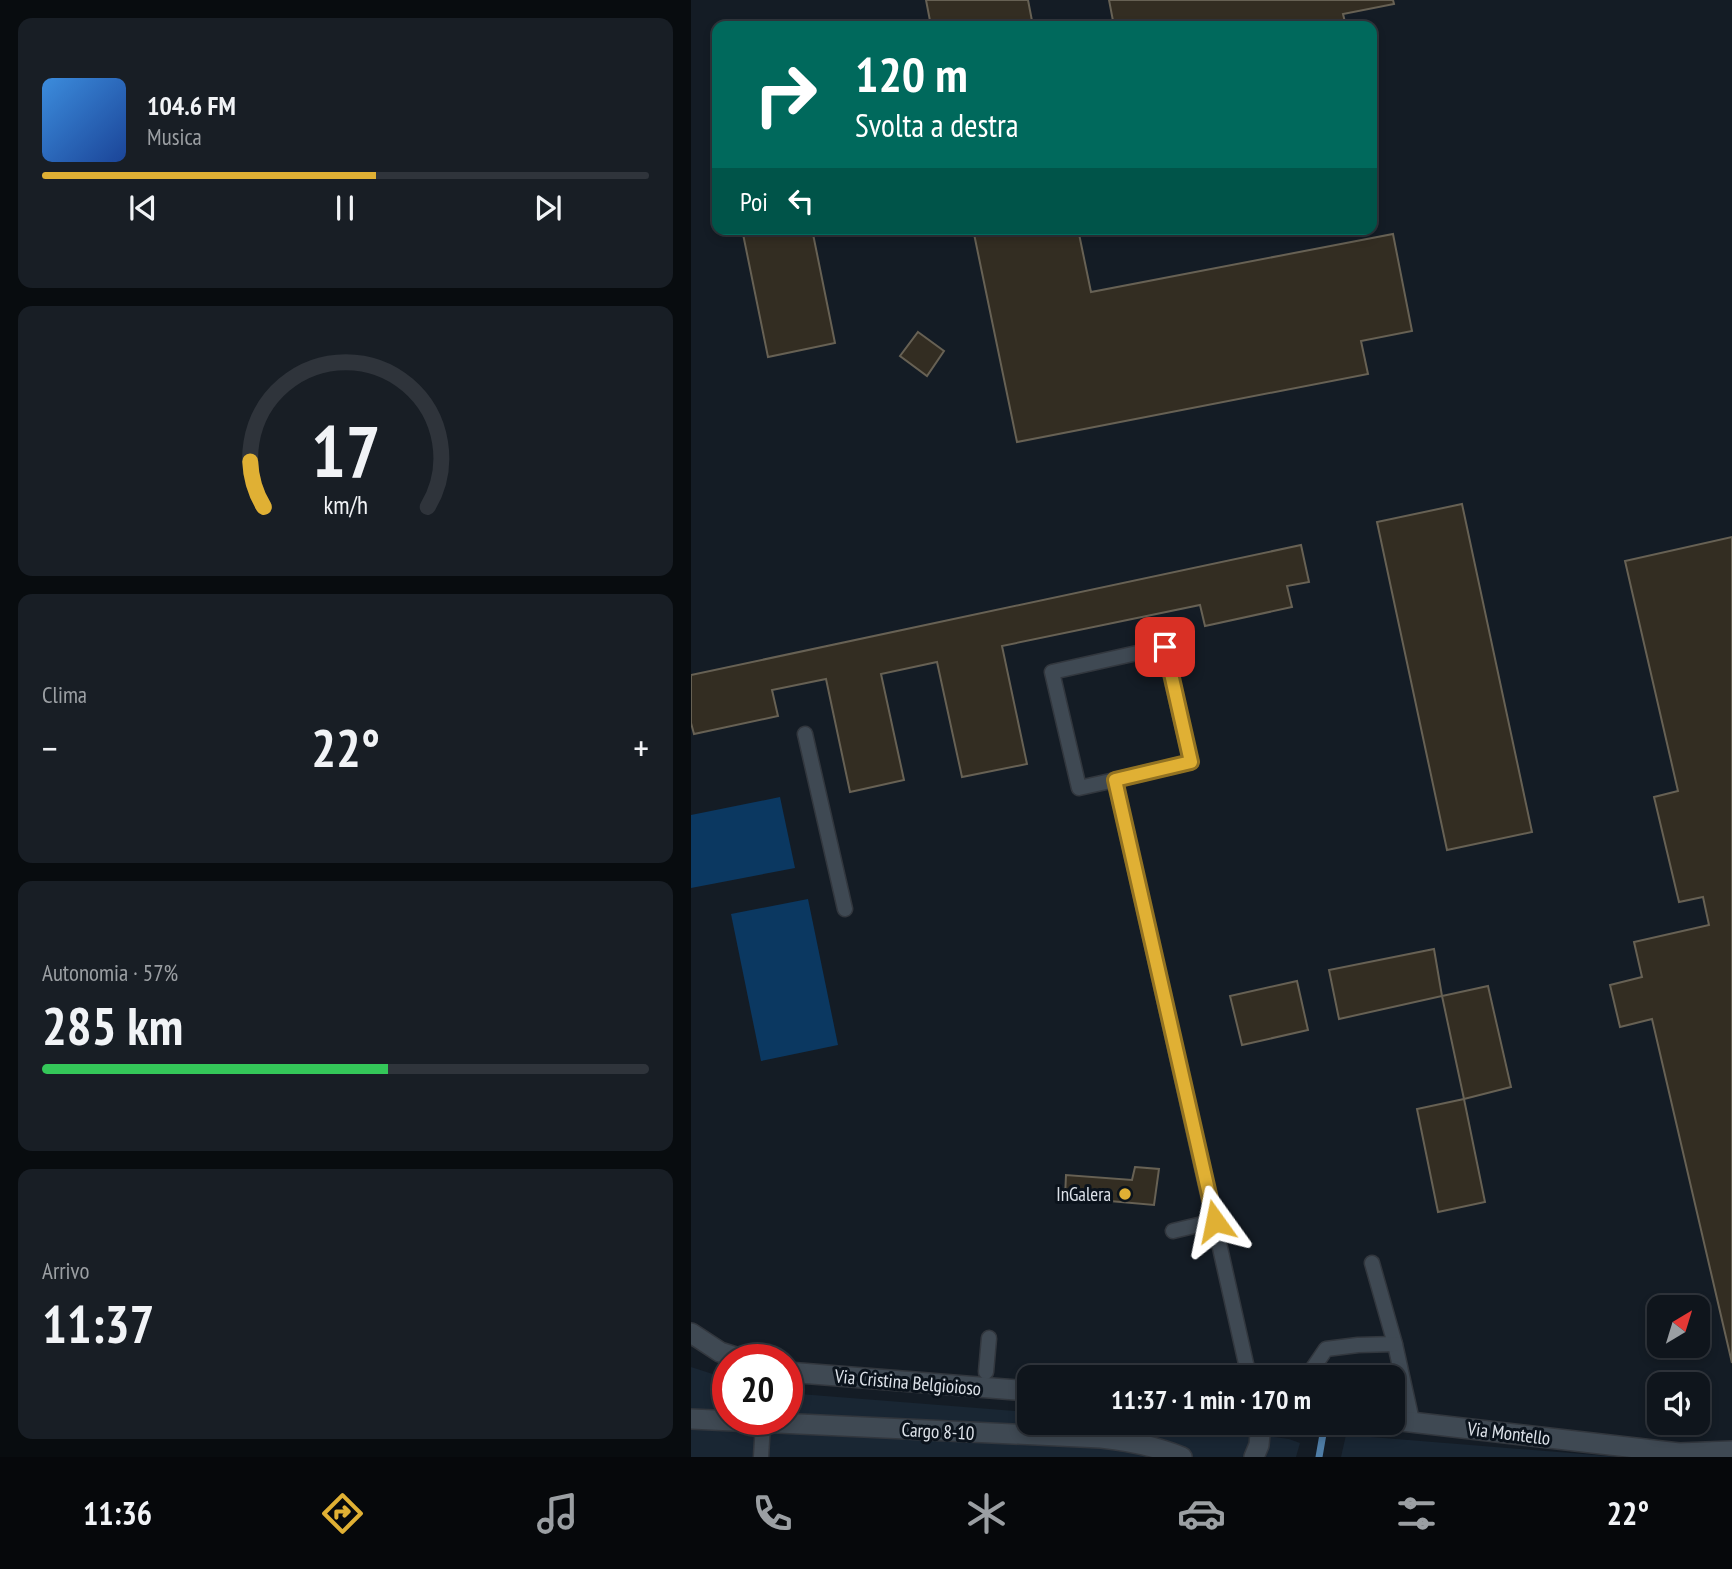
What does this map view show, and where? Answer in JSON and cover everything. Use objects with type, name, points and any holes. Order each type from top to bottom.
[{"type":"street","points":[[691,1333],[712,1347]]},
{"type":"street","points":[[691,1350],[712,1351]]},
{"type":"street","name":"Via Cristina Belgioioso","points":[[803,1372],[1017,1390]]},
{"type":"street","name":"Cargo 8-10","points":[[691,1419],[712,1420]]},
{"type":"street","name":"Via Montello","points":[[1405,1421],[1679,1455],[1732,1451]]},
{"type":"street","name":"Cargo 8-10","points":[[803,1425],[1101,1438],[1135,1442],[1182,1457]]},
{"type":"street","points":[[1254,1457],[1261,1435]]},
{"type":"lane","points":[[1165,647],[1191,762],[1115,780],[1078,788],[1052,672],[1165,647]]},
{"type":"lane","points":[[805,734],[845,909]]},
{"type":"lane","points":[[1115,780],[1246,1365]]},
{"type":"lane","points":[[1173,1231],[1215,1221]]},
{"type":"lane","points":[[1372,1263],[1395,1344],[1397,1365]]},
{"type":"lane","points":[[986,1372],[989,1338]]},
{"type":"lane","points":[[1315,1365],[1326,1349],[1395,1344]]},
{"type":"lane","points":[[761,1457],[762,1435]]},
{"type":"shaded area","points":[[780,797],[795,868],[691,888],[691,815]]},
{"type":"shaded area","points":[[808,899],[838,1045],[761,1061],[731,914]]},
{"type":"shaded area","points":[[691,1367],[712,1374],[712,1435],[803,1435],[803,1394],[1017,1411],[1017,1435],[1258,1435],[1300,1443],[1296,1457],[691,1457]]},
{"type":"shaded area","points":[[1346,1435],[1620,1457],[1341,1457]]},
{"type":"building","points":[[926,0],[1028,0],[1032,21],[930,21]]},
{"type":"building","points":[[1109,0],[1393,0],[1394,4],[1343,14],[1345,21],[1113,21]]},
{"type":"building","points":[[1393,234],[1412,331],[1361,341],[1368,374],[1017,442],[974,235],[1079,235],[1091,292]]},
{"type":"building","points":[[743,235],[813,235],[835,343],[768,357]]},
{"type":"building","points":[[918,332],[944,351],[927,376],[900,356]]},
{"type":"building","points":[[1462,504],[1532,832],[1447,850],[1377,522]]},
{"type":"building","points":[[1732,537],[1732,1363],[1652,1019],[1620,1027],[1610,985],[1642,977],[1634,942],[1709,925],[1703,897],[1679,902],[1654,797],[1678,791],[1625,561]]},
{"type":"building","points":[[1301,545],[1309,582],[1287,586],[1292,607],[1205,626],[1200,605],[1002,646],[1027,764],[962,777],[937,662],[881,674],[904,780],[850,792],[826,679],[772,690],[778,716],[694,734],[691,723],[691,675]]},
{"type":"building","points":[[1434,949],[1442,996],[1339,1019],[1329,970]]},
{"type":"building","points":[[1297,981],[1308,1030],[1242,1045],[1230,996]]},
{"type":"building","points":[[1488,986],[1511,1087],[1464,1099],[1442,996]]},
{"type":"building","points":[[1464,1099],[1485,1202],[1438,1212],[1417,1109]]},
{"type":"building","points":[[1135,1167],[1159,1169],[1154,1205],[1065,1197],[1066,1175],[1132,1180]]},
{"type":"waterway","points":[[1319,1457],[1323,1435]]},
{"type":"place","name":"InGalera","points":[[1125,1194]]},
{"type":"route","points":[[1165,647],[1191,762],[1115,780],[1215,1221]]}]
